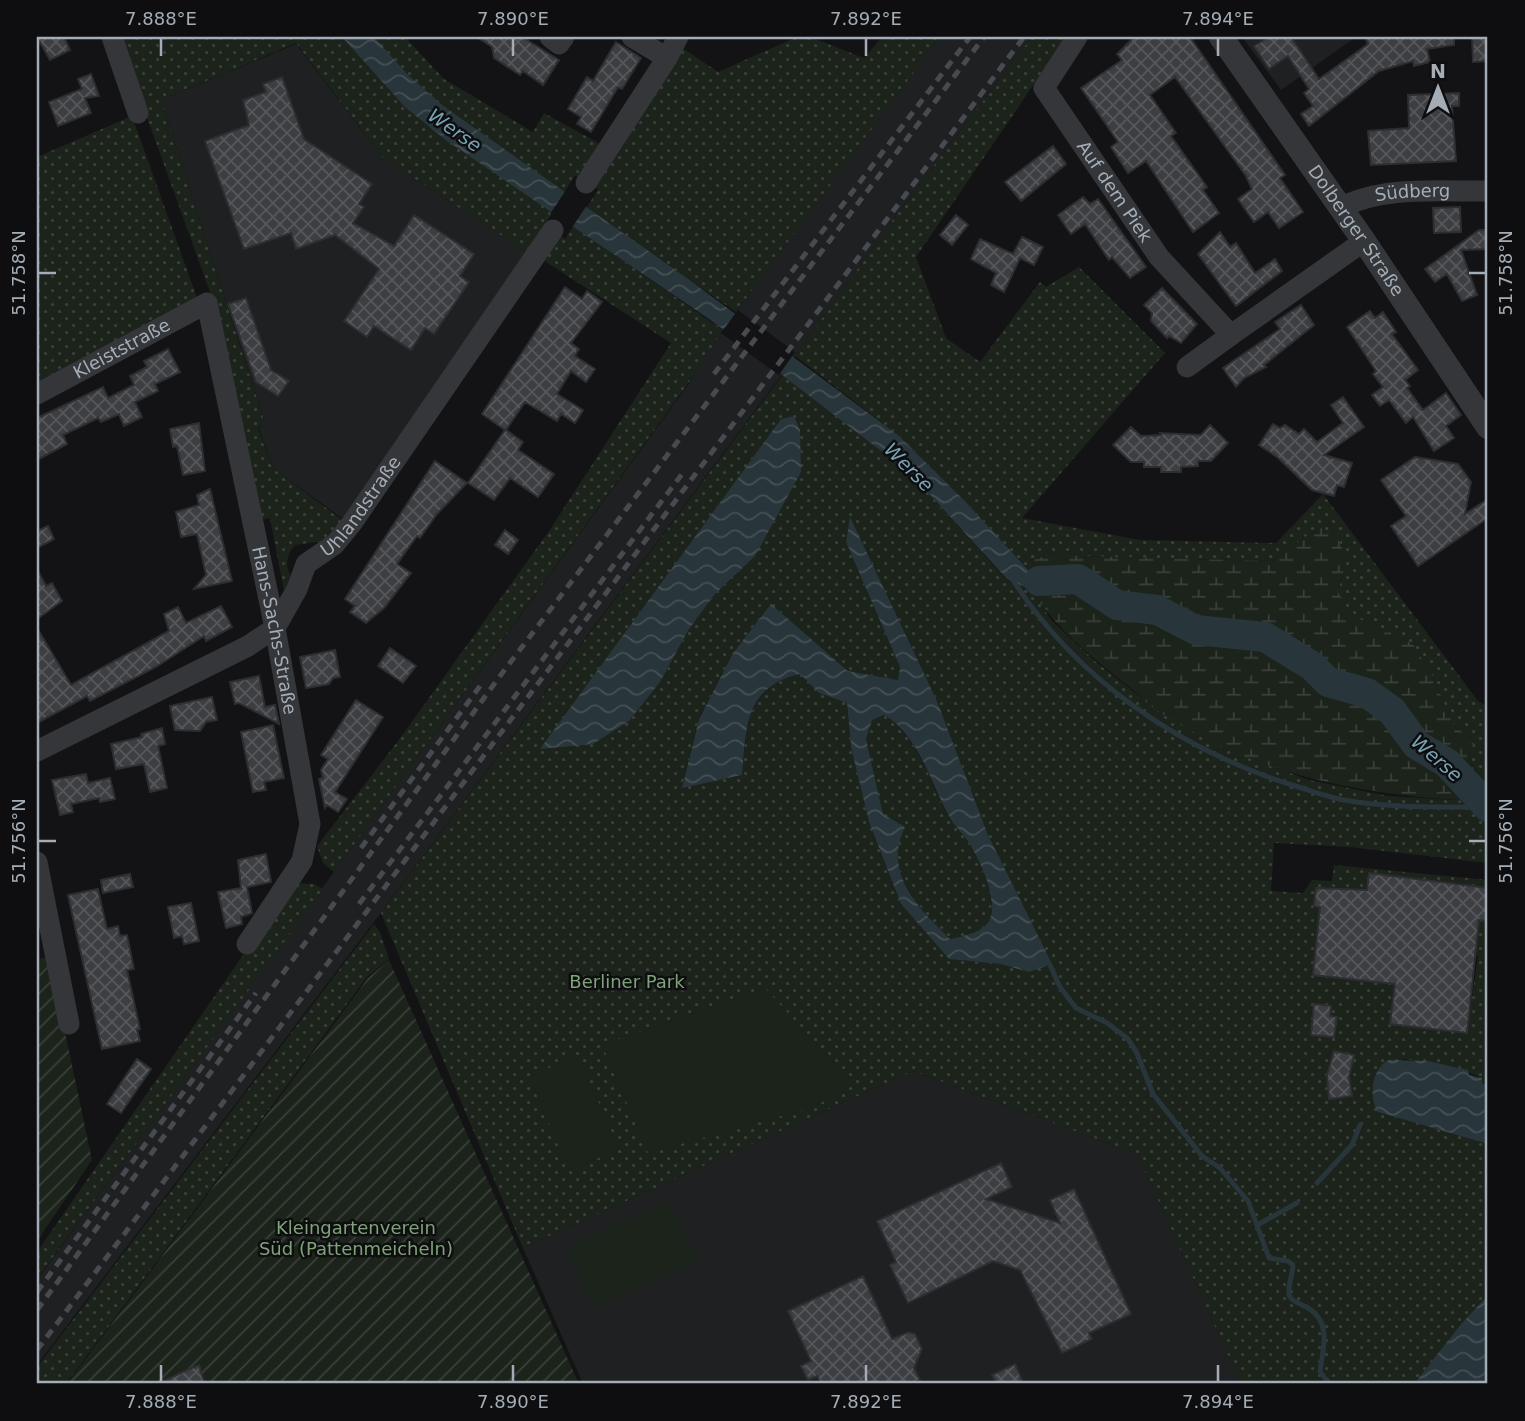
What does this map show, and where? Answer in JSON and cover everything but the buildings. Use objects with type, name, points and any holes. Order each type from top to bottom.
[{"type":"street","points":[[112,37],[138,113]]},
{"type":"street","points":[[550,37],[559,44],[564,37]]},
{"type":"street","points":[[632,37],[667,58]]},
{"type":"street","points":[[586,183],[678,37]]},
{"type":"street","name":"Auf dem Piek","points":[[1077,37],[1044,88],[1159,257],[1231,335]]},
{"type":"street","name":"Dolberger Straße","points":[[1221,37],[1364,241],[1488,427]]},
{"type":"street","name":"Südberg","points":[[1340,208],[1357,199],[1381,194],[1488,191]]},
{"type":"street","name":"Uhlandstraße","points":[[37,751],[248,646],[275,628],[298,589],[306,564],[335,544],[352,523],[554,230]]},
{"type":"street","points":[[1187,367],[1364,241]]},
{"type":"street","name":"Hans-Sachs-Straße","points":[[207,303],[275,628],[310,824],[302,861],[247,944]]},
{"type":"street","name":"Kleiststraße","points":[[37,394],[207,303]]},
{"type":"street","points":[[37,862],[69,1024]]},
{"type":"shaded area","points":[[940,37],[1032,37],[900,210],[785,370],[377,918],[37,1365],[37,1280],[688,385],[702,360],[772,263]]},
{"type":"shaded area","points":[[1242,37],[1356,37],[1281,90]]},
{"type":"shaded area","points":[[296,44],[383,158],[528,253],[343,519],[273,468],[259,429],[264,419],[161,100]]},
{"type":"shaded area","points":[[913,1071],[1137,1154],[1241,1384],[583,1384],[523,1248]]},
{"type":"green space","points":[[118,37],[405,37],[444,79],[533,132],[544,113],[604,146],[580,179],[575,175],[528,253],[383,158],[296,43],[161,100],[264,420],[258,429],[273,468],[342,520],[323,541],[295,545],[292,549],[287,566],[293,579],[285,596],[270,518],[259,520],[215,306]]},
{"type":"green space","points":[[797,37],[810,37],[864,58],[882,37],[940,37],[736,312],[586,208],[598,190],[593,186],[681,47],[718,72]]},
{"type":"green space","points":[[1032,37],[1066,37],[916,257],[946,338],[980,362],[1040,282],[1046,287],[1079,267],[1165,353],[1022,518],[1140,540],[1276,543],[1323,494],[1478,701],[1488,707],[1488,790],[1467,756],[1475,741],[1454,726],[1432,675],[1413,644],[1351,615],[1338,592],[1347,559],[1319,527],[1272,561],[1077,556],[1063,550],[1030,561],[1030,572],[965,501],[898,435],[795,356],[900,210]]},
{"type":"green space","points":[[132,116],[197,298],[37,382],[37,157]]},
{"type":"green space","points":[[573,226],[723,330],[687,385],[334,872],[323,863],[317,846],[398,741],[549,531],[671,343],[543,260],[560,236],[565,239]]},
{"type":"green space","name":"Berliner Park","points":[[783,374],[911,474],[1006,579],[1030,589],[1052,621],[1096,662],[1161,713],[1244,756],[1309,780],[1388,796],[1471,801],[1483,813],[1488,813],[1488,863],[1350,847],[1274,843],[1271,891],[1303,893],[1312,880],[1332,881],[1334,865],[1488,880],[1488,888],[1472,885],[1469,910],[1463,910],[1466,884],[1369,873],[1367,890],[1348,889],[1345,914],[1320,911],[1313,975],[1395,984],[1390,1024],[1467,1033],[1478,956],[1475,955],[1479,920],[1488,921],[1488,1085],[1482,1083],[1481,1078],[1457,1067],[1403,1059],[1379,1112],[1488,1144],[1488,1295],[1461,1324],[1414,1384],[1241,1384],[1137,1154],[913,1071],[523,1248],[381,913]],"holes":[[[781,419],[755,556],[715,594],[689,629],[660,682],[541,749]],[[850,518],[937,701],[988,835],[1029,972],[1000,964],[949,959],[901,904],[869,822],[851,747],[847,703],[819,693],[800,674],[768,689],[752,711],[742,775],[682,787],[699,718],[733,653],[771,604],[848,671],[898,680],[900,667],[846,542]]]},
{"type":"green space","points":[[1319,527],[1336,534],[1347,559],[1338,592],[1351,615],[1413,644],[1432,675],[1454,726],[1475,741],[1467,756],[1488,793],[1449,765],[1471,801],[1349,787],[1272,767],[1234,752],[1198,735],[1152,707],[1075,641],[1051,617],[1030,589],[1075,580],[1030,572],[1030,561],[1063,550],[1077,556],[1272,561]]},
{"type":"green space","points":[[884,715],[896,724],[915,748],[950,819],[967,840],[981,866],[992,907],[989,921],[974,932],[950,939],[918,904],[901,874],[896,858],[896,823],[883,814],[866,739],[872,719]]},
{"type":"green space","points":[[293,883],[314,884],[323,889],[37,1279],[37,1252]]},
{"type":"green space","points":[[374,924],[380,932],[389,959],[367,977],[66,1384],[37,1384],[37,1367]]},
{"type":"green space","points":[[49,956],[92,1160],[37,1241],[37,960]]},
{"type":"green space","name":"Kleingartenverein Süd (Pattenmeicheln)","points":[[389,960],[579,1384],[67,1384],[368,978]]},
{"type":"green space","points":[[765,988],[854,1085],[811,1108],[648,1153],[602,1045]]},
{"type":"green space","points":[[578,1055],[619,1149],[569,1171],[529,1077]]},
{"type":"green space","points":[[669,1201],[697,1262],[593,1308],[566,1247]]},
{"type":"water","points":[[342,37],[374,37],[406,73],[442,105],[691,281],[898,435],[965,501],[1030,572],[1078,579],[1030,589],[1007,579],[911,474],[712,321],[447,141],[405,107]]},
{"type":"water","points":[[794,416],[800,430],[801,472],[755,556],[715,594],[689,629],[660,682],[629,721],[593,744],[540,749],[781,419]]},
{"type":"water","points":[[850,517],[937,701],[988,835],[1052,964],[1029,972],[1000,964],[949,959],[901,904],[869,822],[851,747],[847,703],[819,693],[800,674],[782,680],[758,699],[748,725],[742,775],[682,788],[699,719],[733,653],[771,604],[848,671],[898,680],[900,667],[846,542]],"holes":[[[884,715],[896,724],[915,748],[950,818],[972,848],[985,876],[991,897],[991,916],[985,926],[968,935],[950,939],[916,902],[901,874],[899,844],[905,827],[883,814],[866,739],[872,720]]]},
{"type":"water","points":[[1447,763],[1488,793],[1488,813],[1483,813],[1471,801]]},
{"type":"water","points":[[1389,1060],[1428,1061],[1468,1070],[1469,1075],[1482,1078],[1482,1083],[1488,1085],[1488,1144],[1378,1112],[1373,1099],[1373,1083],[1379,1069]]},
{"type":"water","points":[[1488,1295],[1488,1384],[1414,1384],[1461,1324]]},
{"type":"pier","points":[[566,190],[587,205],[571,229],[550,214]]},
{"type":"pier","points":[[738,310],[795,352],[779,375],[721,333]]},
{"type":"waterway","points":[[1011,577],[1066,647],[1098,678],[1170,730],[1209,752],[1250,770],[1337,799],[1395,806],[1482,807]]},
{"type":"waterway","name":"Werse","points":[[1039,581],[1078,579],[1117,605],[1157,610],[1196,630],[1265,637],[1312,666],[1328,682],[1367,693],[1392,711],[1417,745],[1447,763],[1488,807]]},
{"type":"waterway","points":[[1050,965],[1060,987],[1076,1008],[1107,1023],[1127,1038],[1136,1051],[1153,1094],[1202,1156],[1220,1168],[1248,1201],[1269,1258],[1288,1261],[1293,1265],[1289,1294],[1293,1300],[1316,1314],[1321,1321],[1324,1346],[1320,1372],[1330,1384]]},
{"type":"waterway","points":[[1317,1183],[1352,1145],[1360,1125]]},
{"type":"waterway","points":[[1259,1224],[1297,1203]]},
{"type":"railway","points":[[714,374],[970,37]]},
{"type":"railway","points":[[37,1310],[503,672],[984,37]]},
{"type":"railway","points":[[37,1350],[1024,37]]},
{"type":"railway","points":[[359,904],[685,470]]},
{"type":"railway","points":[[361,848],[483,682]]},
{"type":"railway","points":[[37,1292],[256,993]]}]
